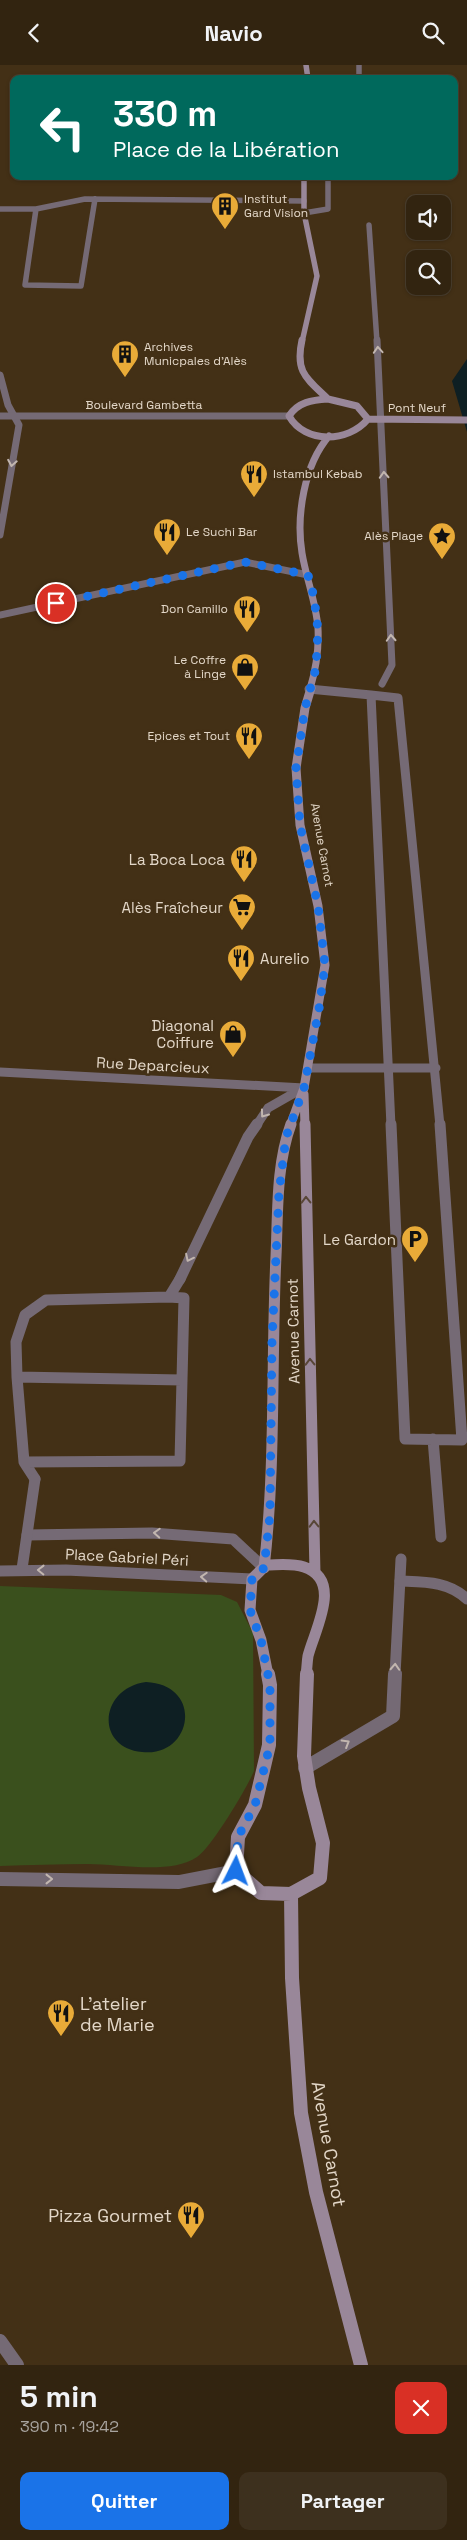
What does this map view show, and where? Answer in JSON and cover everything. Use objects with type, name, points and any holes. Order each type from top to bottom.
[{"type":"main road","points":[[304,180],[304,213],[317,276],[298,358],[305,377],[328,399]]},
{"type":"main road","points":[[328,399],[352,403],[361,408],[368,419],[365,425],[351,433],[329,436],[305,432],[296,428],[289,416],[297,406],[316,400],[328,399]]},
{"type":"main road","name":"Pont Neuf","points":[[368,419],[467,420]]},
{"type":"main road","name":"Avenue Carnot","points":[[264,1568],[270,1515],[272,1341],[279,1193],[286,1137],[304,1088],[325,965],[318,906],[300,825],[296,768],[309,689],[316,668],[318,630],[314,597],[302,552],[302,503],[307,474],[322,444],[329,436]]},
{"type":"main road","name":"Avenue Carnot","points":[[304,1088],[315,1573],[321,1582],[324,1600],[321,1619],[308,1653],[305,1768],[312,1806],[323,1845],[320,1878],[291,1894],[292,1978],[301,2113],[316,2192],[361,2365]]},
{"type":"main road","points":[[291,1894],[261,1893],[236,1871],[238,1837],[255,1805],[270,1745],[270,1685],[261,1640],[250,1610],[252,1579],[266,1565],[298,1565],[315,1573]]},
{"type":"street","points":[[304,213],[328,209],[328,180]]},
{"type":"street","points":[[0,209],[36,209],[95,199],[304,201]]},
{"type":"street","points":[[36,209],[24,285],[81,286],[95,199]]},
{"type":"street","points":[[369,225],[379,373],[392,665],[382,684]]},
{"type":"street","points":[[0,375],[8,405],[19,425],[0,535]]},
{"type":"street","name":"Boulevard Gambetta","points":[[0,416],[289,416]]},
{"type":"street","points":[[0,615],[245,562],[308,575]]},
{"type":"street","points":[[309,689],[372,695],[398,698],[436,1068],[462,1440],[405,1439],[372,695]]},
{"type":"street","points":[[308,1068],[436,1068]]},
{"type":"street","name":"Rue Deparcieux","points":[[0,1073],[304,1088]]},
{"type":"street","points":[[168,1297],[180,1279],[248,1137],[268,1108],[304,1088]]},
{"type":"street","points":[[22,1569],[35,1479],[24,1462],[17,1377],[16,1342],[25,1315],[46,1300],[184,1298],[180,1461],[24,1462]]},
{"type":"street","points":[[17,1377],[182,1380]]},
{"type":"street","points":[[433,1439],[441,1537]]},
{"type":"street","points":[[27,1535],[152,1533],[233,1539],[264,1568]]},
{"type":"street","points":[[305,1768],[393,1716],[401,1559]]},
{"type":"street","name":"Place Gabriel Péri","points":[[0,1571],[22,1569],[252,1579]]},
{"type":"street","points":[[400,1581],[440,1583],[459,1589],[467,1599]]},
{"type":"street","points":[[0,1879],[179,1882],[236,1871]]},
{"type":"street","points":[[0,2341],[17,2365]]},
{"type":"green space","points":[[0,1586],[221,1595],[237,1602],[253,1633],[254,1771],[237,1803],[211,1842],[197,1857],[173,1866],[159,1867],[88,1864],[0,1866]]},
{"type":"shaded area","points":[[467,359],[467,432],[452,381]]},
{"type":"shaded area","points":[[146,1682],[165,1686],[177,1695],[184,1707],[185,1720],[181,1733],[172,1744],[159,1751],[142,1752],[127,1748],[116,1740],[110,1729],[109,1717],[112,1705],[119,1695],[131,1687]]},
{"type":"place","name":"Institut Gard Vision","points":[[225,230]]},
{"type":"place","name":"Archives Municpales d'Alès","points":[[125,378]]},
{"type":"place","name":"Istambul Kebab","points":[[254,498]]},
{"type":"place","name":"Le Suchi Bar","points":[[167,556]]},
{"type":"place","name":"Alès Plage","points":[[442,560]]},
{"type":"place","name":"Don Camillo","points":[[247,633]]},
{"type":"place","name":"Le Coffre à Linge","points":[[245,691]]},
{"type":"place","name":"Epices et Tout","points":[[249,760]]},
{"type":"place","name":"La Boca Loca","points":[[244,883]]},
{"type":"place","name":"Alès Fraîcheur","points":[[242,931]]},
{"type":"place","name":"Aurelio","points":[[241,982]]},
{"type":"place","name":"Diagonal Coiffure","points":[[233,1058]]},
{"type":"place","name":"Le Gardon","points":[[415,1263]]},
{"type":"place","name":"L'atelier de Marie","points":[[61,2037]]},
{"type":"place","name":"Pizza Gourmet","points":[[191,2239]]},
{"type":"route","points":[[56,603],[245,562],[308,575],[314,597],[318,630],[316,668],[305,708],[296,768],[300,825],[318,906],[325,965],[304,1088],[286,1137],[279,1193],[272,1341],[270,1515],[264,1568],[252,1579],[250,1610],[261,1640],[270,1685],[270,1745],[255,1805],[238,1837],[236,1871]]}]
